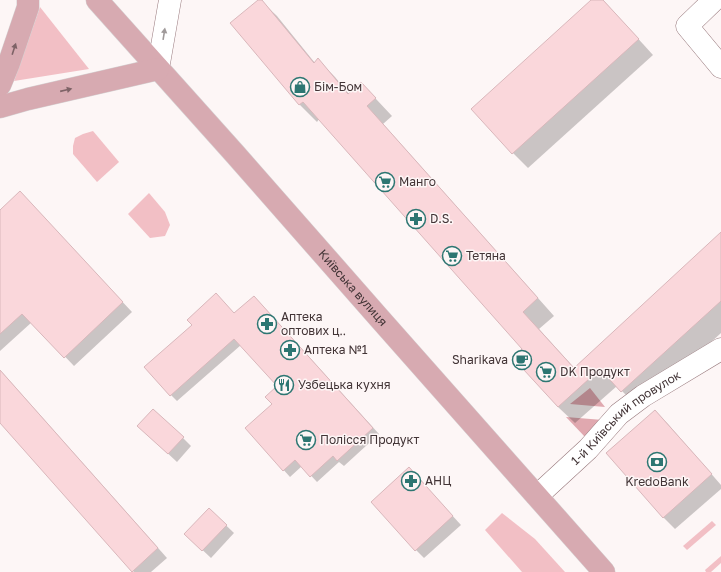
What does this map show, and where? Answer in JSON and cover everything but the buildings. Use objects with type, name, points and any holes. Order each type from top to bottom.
[{"type":"main road","points":[[0,85],[12,56],[28,7],[28,0]]},
{"type":"main road","name":"Київська вулиця","points":[[99,2],[604,572]]},
{"type":"main road","points":[[0,107],[28,98],[158,69]]},
{"type":"street","points":[[158,69],[170,0]]},
{"type":"street","points":[[714,0],[687,26],[721,67]]},
{"type":"street","name":"1-й Київський провулок","points":[[537,496],[588,449],[620,414],[643,396],[721,349]]},
{"type":"shaded area","points":[[40,7],[89,69],[14,81]]},
{"type":"shaded area","points":[[93,131],[119,162],[97,182],[73,154],[75,138]]},
{"type":"shaded area","points":[[149,193],[165,212],[170,225],[165,236],[150,238],[128,214]]},
{"type":"shaded area","points":[[590,388],[605,407],[570,404]]},
{"type":"shaded area","points":[[566,417],[603,420],[586,438]]},
{"type":"shaded area","points":[[502,513],[535,539],[565,572],[522,572],[485,530]]},
{"type":"shaded area","points":[[712,521],[716,525],[687,550],[683,546]]},
{"type":"shaded area","points":[[721,556],[721,563],[711,572],[706,572],[705,570]]},
{"type":"place","name":"Бім-Бом","points":[[300,87]]},
{"type":"place","name":"Манго","points":[[385,182]]},
{"type":"place","name":"D.S.","points":[[416,219]]},
{"type":"place","name":"Тетяна","points":[[452,256]]},
{"type":"place","name":"Аптека оптових ц‥","points":[[267,324]]},
{"type":"place","name":"Аптека №1","points":[[290,350]]},
{"type":"place","name":"Sharikava","points":[[522,360]]},
{"type":"place","name":"DK Продукт","points":[[546,372]]},
{"type":"place","name":"Узбецька кухня","points":[[284,385]]},
{"type":"place","name":"Полісся Продукт","points":[[306,440]]},
{"type":"place","name":"KredoBank","points":[[657,462]]},
{"type":"place","name":"АНЦ","points":[[411,481]]}]
